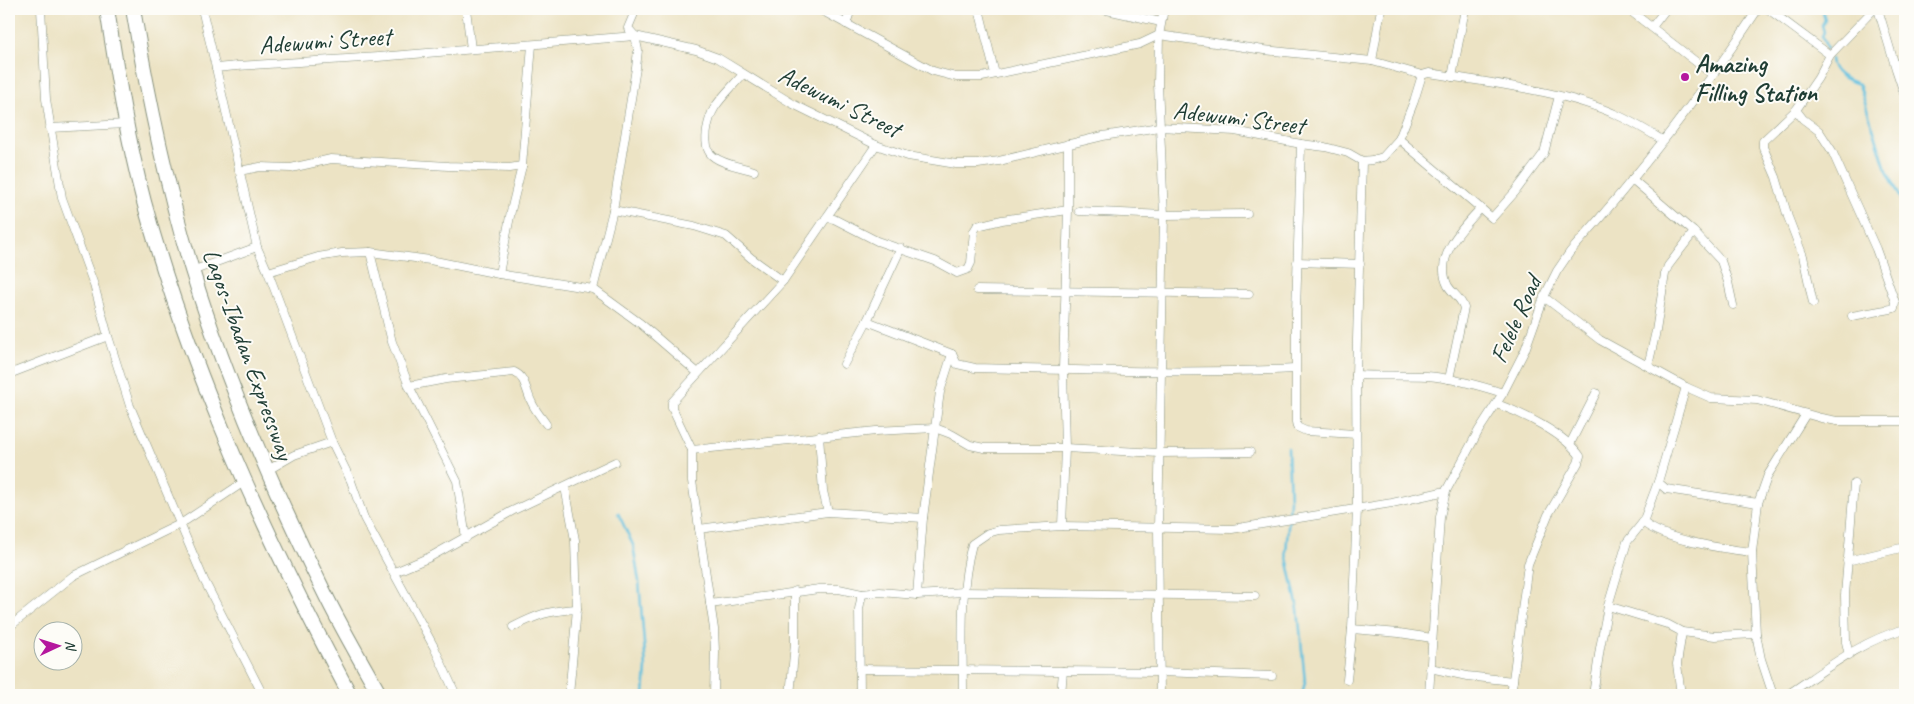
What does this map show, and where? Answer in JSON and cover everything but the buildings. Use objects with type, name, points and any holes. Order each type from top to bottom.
[{"type":"highway","name":"Lagos-Ibadan Expressway","points":[[107,9],[126,124],[144,201],[188,340],[244,482],[310,618],[350,695]]},
{"type":"highway","name":"Lagos-Ibadan Expressway","points":[[134,9],[146,86],[168,183],[192,271],[221,356],[268,470],[324,593],[380,695]]},
{"type":"street","points":[[41,9],[46,99],[62,198],[94,285],[130,406],[182,523],[204,580],[263,695]]},
{"type":"street","points":[[202,9],[257,248],[268,272],[332,442],[351,481],[364,518],[434,647],[456,695]]},
{"type":"street","points":[[466,9],[471,49]]},
{"type":"street","points":[[593,289],[613,210],[636,68],[638,50],[635,36],[628,28],[636,9]]},
{"type":"street","points":[[819,9],[933,71],[956,76],[982,77],[1140,44],[1160,35],[1264,50],[1372,61],[1422,75],[1429,73],[1559,96],[1617,114],[1664,141]]},
{"type":"street","points":[[846,24],[851,9]]},
{"type":"street","points":[[979,9],[995,74]]},
{"type":"street","points":[[1102,9],[1161,22]]},
{"type":"street","points":[[1160,695],[1158,529],[1164,215],[1158,84],[1161,22],[1164,9]]},
{"type":"street","points":[[1372,61],[1381,9]]},
{"type":"street","points":[[1452,77],[1465,9]]},
{"type":"street","points":[[1628,9],[1713,76]]},
{"type":"street","points":[[1652,27],[1666,9]]},
{"type":"street","name":"Felele Road","points":[[1429,695],[1440,516],[1446,491],[1479,430],[1497,404],[1525,350],[1544,297],[1564,260],[1664,141],[1713,76],[1758,9]]},
{"type":"street","points":[[1768,9],[1830,55]]},
{"type":"street","points":[[1813,304],[1803,256],[1788,217],[1776,177],[1763,147],[1763,141],[1766,136],[1796,110],[1818,78],[1830,55],[1874,9]]},
{"type":"street","points":[[1878,9],[1905,96]]},
{"type":"street","name":"Adewumi Street","points":[[216,68],[635,36],[696,50],[718,58],[793,104],[876,145],[908,156],[956,164],[999,162],[1068,144],[1128,131],[1159,127],[1234,131],[1325,147],[1348,153],[1362,161]]},
{"type":"street","points":[[499,274],[522,166],[532,45]]},
{"type":"street","points":[[1896,69],[1905,67]]},
{"type":"street","points":[[743,74],[715,107],[708,129],[707,147],[710,154],[716,159],[754,171]]},
{"type":"street","points":[[1347,680],[1352,629],[1357,508],[1356,375],[1362,161],[1383,157],[1399,139],[1422,75]]},
{"type":"street","points":[[1399,139],[1492,218],[1539,163],[1548,144],[1559,96]]},
{"type":"street","points":[[1796,110],[1803,119],[1819,132],[1832,151],[1876,249],[1895,302],[1894,308],[1891,309],[1852,316]]},
{"type":"street","points":[[50,128],[126,124]]},
{"type":"street","points":[[1062,526],[1065,448],[1063,369],[1068,144]]},
{"type":"street","points":[[1301,144],[1295,369],[1295,416],[1297,427],[1306,431],[1356,434]]},
{"type":"street","points":[[714,695],[715,652],[692,481],[692,450],[672,408],[672,402],[783,281],[876,145]]},
{"type":"street","points":[[239,171],[260,167],[291,168],[331,159],[448,166],[509,168],[522,166]]},
{"type":"street","points":[[1632,179],[1694,232],[1721,261],[1733,305]]},
{"type":"street","points":[[1449,379],[1464,308],[1462,301],[1448,286],[1445,275],[1446,254],[1464,227],[1481,208]]},
{"type":"street","points":[[613,210],[694,226],[726,236],[751,258],[783,281]]},
{"type":"street","points":[[826,218],[834,219],[877,241],[935,261],[958,273],[968,269],[971,263],[974,231],[977,226],[1002,220],[1068,210]]},
{"type":"street","points":[[1079,211],[1164,215],[1248,214]]},
{"type":"street","points":[[1648,366],[1656,331],[1665,274],[1668,266],[1694,232]]},
{"type":"street","points":[[192,271],[257,248]]},
{"type":"street","points":[[844,364],[867,321],[901,248]]},
{"type":"street","points":[[370,252],[392,342],[410,386],[457,481],[466,538]]},
{"type":"street","points":[[268,272],[318,257],[342,253],[370,252],[430,260],[499,274],[593,289],[641,324],[698,374]]},
{"type":"street","points":[[1297,262],[1360,264]]},
{"type":"street","points":[[977,290],[1249,294]]},
{"type":"street","points":[[1544,297],[1600,340],[1710,398],[1757,400],[1806,414],[1837,420],[1905,421]]},
{"type":"street","points":[[867,321],[952,354],[957,364],[975,368],[1161,372],[1236,372],[1295,369]]},
{"type":"street","points":[[9,374],[108,336]]},
{"type":"street","points":[[917,595],[924,518],[940,392],[952,354]]},
{"type":"street","points":[[410,386],[446,379],[514,372],[520,374],[532,403],[546,424]]},
{"type":"street","points":[[1356,375],[1426,376],[1476,384],[1503,393]]},
{"type":"street","points":[[1593,695],[1608,606],[1626,542],[1643,522],[1658,482],[1686,387]]},
{"type":"street","points":[[1570,444],[1596,393]]},
{"type":"street","points":[[1497,404],[1517,411],[1535,421],[1570,444],[1580,456],[1578,463],[1548,515],[1528,564],[1511,695]]},
{"type":"street","points":[[1773,695],[1761,659],[1756,634],[1752,552],[1758,503],[1768,475],[1806,414]]},
{"type":"street","points":[[692,450],[819,436],[935,428],[951,434],[970,445],[984,448],[1065,448],[1159,453],[1250,452]]},
{"type":"street","points":[[819,436],[823,491],[828,512]]},
{"type":"street","points":[[268,470],[294,455],[332,442]]},
{"type":"street","points":[[395,572],[430,557],[512,511],[615,462]]},
{"type":"street","points":[[9,627],[74,576],[182,523],[244,482]]},
{"type":"street","points":[[1658,482],[1666,489],[1678,492],[1758,503]]},
{"type":"street","points":[[1849,655],[1846,642],[1845,620],[1847,561],[1854,484]]},
{"type":"street","points":[[565,487],[575,540],[577,609],[569,695]]},
{"type":"street","points":[[963,695],[963,592],[966,567],[972,544],[980,538],[999,530],[1062,526],[1158,529],[1232,528],[1357,508],[1446,491]]},
{"type":"street","points":[[699,529],[828,512],[924,518]]},
{"type":"street","points":[[1643,522],[1654,530],[1700,544],[1752,552]]},
{"type":"street","points":[[1847,561],[1905,547]]},
{"type":"street","points":[[710,604],[795,591],[839,589],[862,594],[880,592],[917,595],[963,592],[1255,596]]},
{"type":"street","points":[[790,695],[795,644],[795,591]]},
{"type":"street","points":[[860,695],[859,609],[862,594]]},
{"type":"street","points":[[1608,606],[1667,624],[1682,632],[1715,636],[1756,634]]},
{"type":"street","points":[[513,627],[552,610],[577,609]]},
{"type":"street","points":[[1352,629],[1432,638]]},
{"type":"street","points":[[1791,694],[1849,655],[1878,639],[1905,629]]},
{"type":"street","points":[[1681,695],[1677,664],[1682,632]]},
{"type":"street","points":[[1430,668],[1467,676],[1513,681]]},
{"type":"street","points":[[859,670],[1160,672],[1272,676]]},
{"type":"street","points":[[1061,695],[1063,671]]},
{"type":"waterway","points":[[1822,9],[1825,20],[1822,25],[1824,32],[1822,36],[1827,49]]},
{"type":"waterway","points":[[1831,59],[1837,72],[1859,84],[1885,166],[1905,207]]},
{"type":"waterway","points":[[1288,448],[1290,501],[1286,553],[1298,609],[1305,682],[1302,695]]},
{"type":"waterway","points":[[618,513],[633,545],[639,581],[646,668],[644,695]]},
{"type":"place","name":"Amazing Filling Station","points":[[1685,77]]}]
